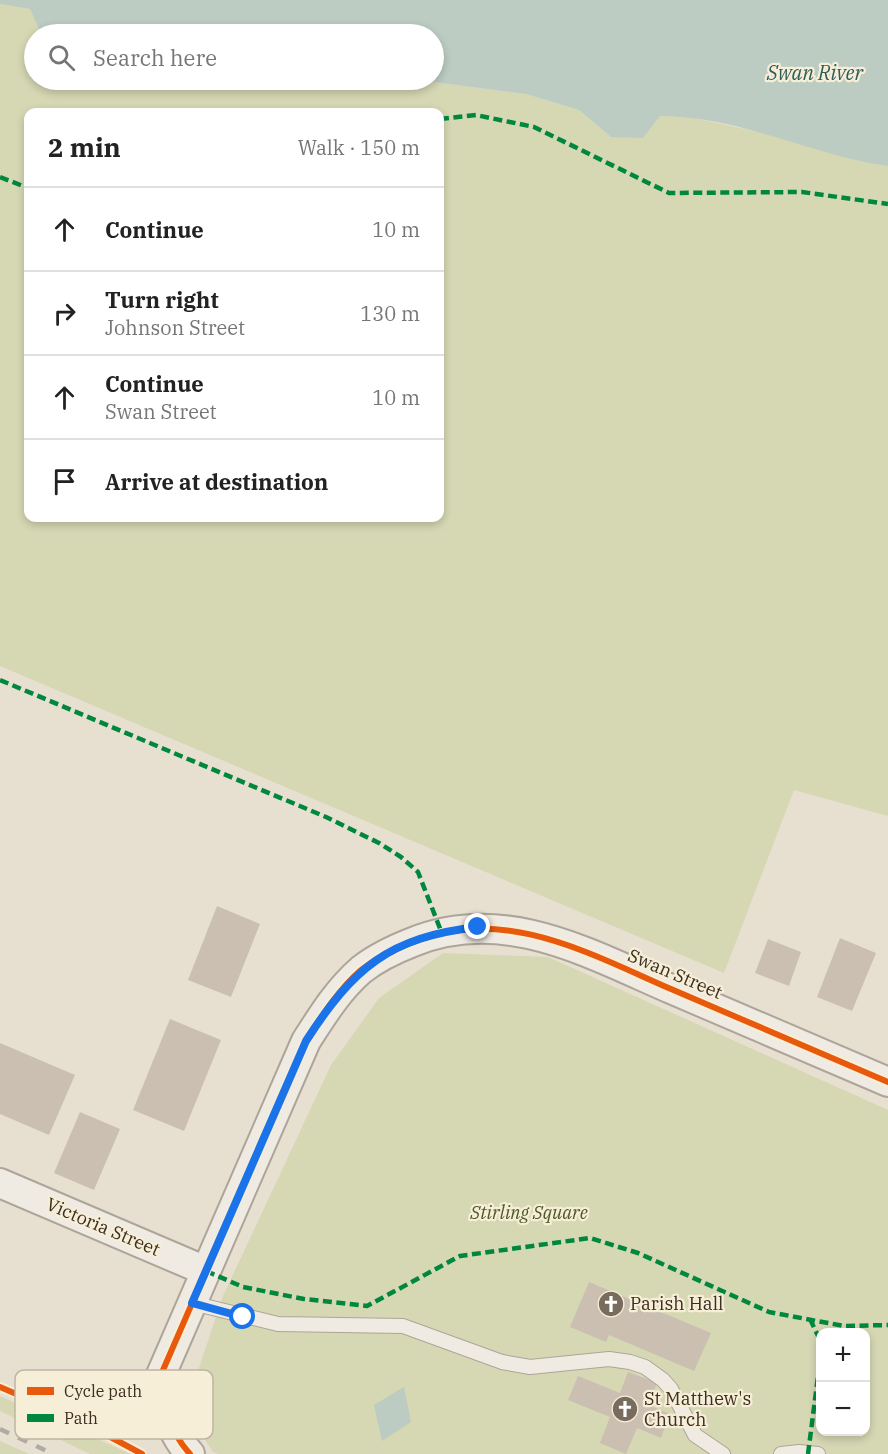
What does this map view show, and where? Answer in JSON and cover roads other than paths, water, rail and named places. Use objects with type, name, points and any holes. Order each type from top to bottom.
[{"type":"street","name":"Swan Street","points":[[163,1370],[306,1041],[330,1004],[361,970],[398,947],[441,931],[499,927],[560,943],[888,1082]]},
{"type":"street","name":"Victoria Street","points":[[0,1183],[206,1271]]},
{"type":"street","name":"Swan Street","points":[[176,1439],[190,1454]]},
{"type":"lane","points":[[192,1303],[278,1324],[403,1326],[502,1362],[530,1367],[609,1359],[630,1362],[645,1367],[663,1380],[695,1435],[723,1454]]},
{"type":"lane","points":[[781,1454],[799,1452],[818,1454]]},
{"type":"water","name":"Swan River","points":[[0,0],[888,0],[888,166],[831,154],[718,122],[689,118],[660,116],[643,138],[611,137],[579,110],[526,94],[444,83],[444,24],[37,24],[30,9],[0,4]]},
{"type":"water","points":[[404,1387],[411,1422],[382,1441],[374,1405]]},
{"type":"railway","points":[[0,1429],[15,1436]]},
{"type":"railway","points":[[21,1439],[53,1454]]},
{"type":"place","name":"Parish Hall","points":[[611,1304]]},
{"type":"place","name":"St Matthew's Church","points":[[625,1409]]},
{"type":"park label","name":"Stirling Square","points":[[529,1213]]}]
